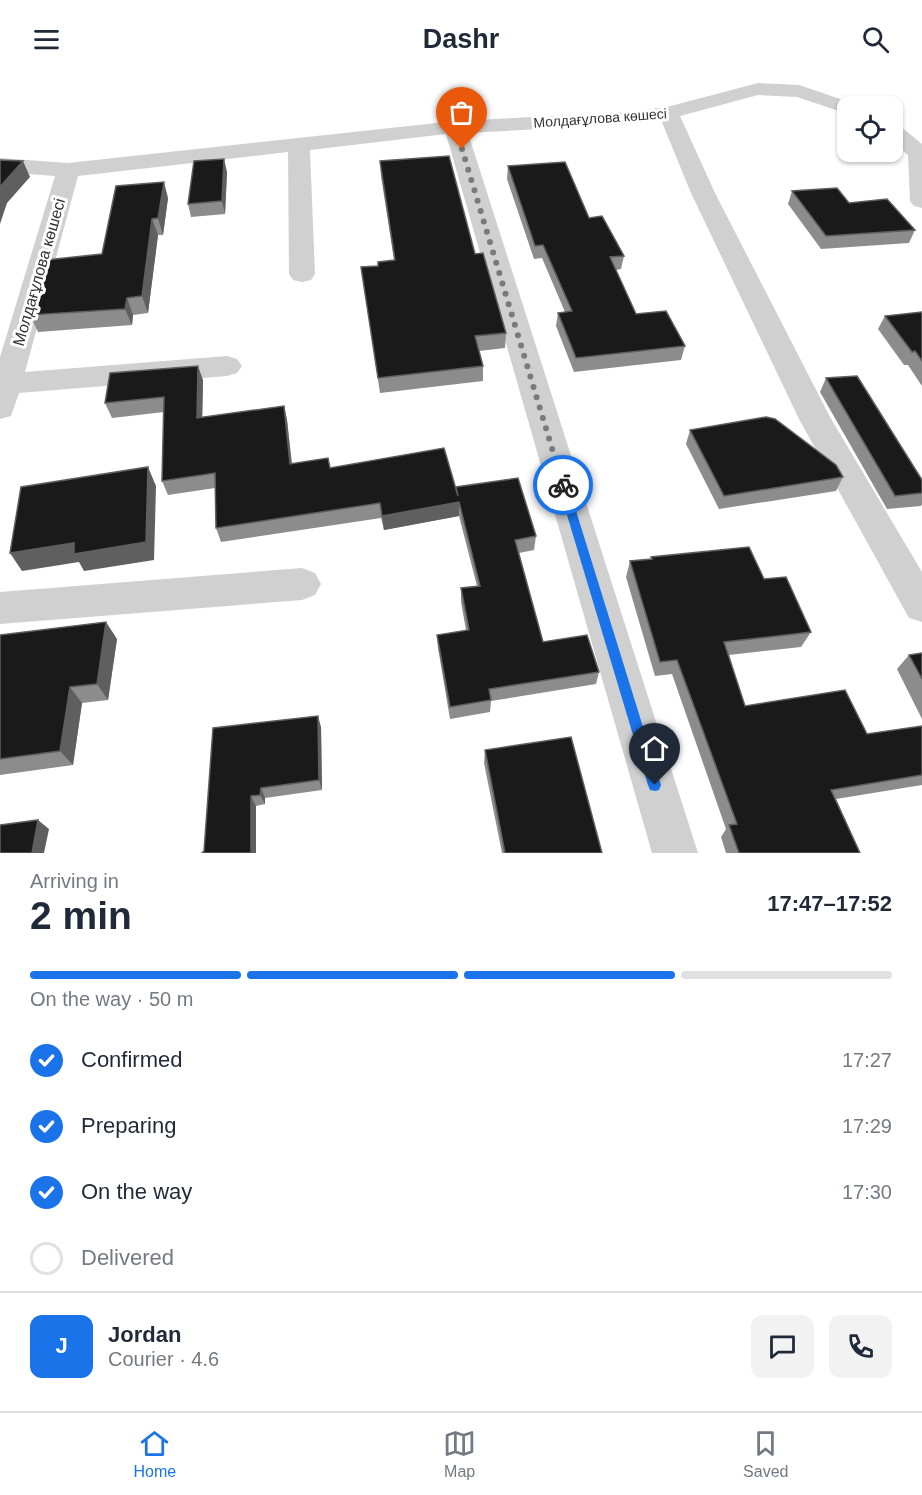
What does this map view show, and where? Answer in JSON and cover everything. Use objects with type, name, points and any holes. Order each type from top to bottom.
[{"type":"street","name":"Молдағұлова көшесі","points":[[0,165],[68,170],[455,127],[628,118],[669,113],[758,89],[799,91],[837,104]]},
{"type":"street","points":[[669,113],[703,193],[815,419],[922,606]]},
{"type":"street","points":[[455,127],[675,853]]},
{"type":"street","points":[[903,140],[921,155],[922,201]]},
{"type":"street","points":[[299,144],[302,274]]},
{"type":"street","name":"Молдағұлова көшесі","points":[[4,396],[68,170]]},
{"type":"street","points":[[4,396],[227,366]]},
{"type":"street","points":[[0,609],[302,584]]},
{"type":"building","points":[[449,156],[475,254],[483,253],[506,333],[475,336],[483,366],[378,378],[361,267],[378,266],[378,262],[395,260],[380,161]]},
{"type":"building","points":[[224,159],[222,201],[188,204],[194,161]]},
{"type":"building","points":[[0,160],[23,161],[0,187]]},
{"type":"building","points":[[565,162],[589,218],[602,216],[624,256],[610,257],[636,314],[666,311],[685,346],[576,358],[558,313],[572,311],[543,245],[535,246],[508,166]]},
{"type":"building","points":[[164,182],[158,218],[152,219],[142,296],[127,298],[125,309],[30,315],[46,260],[102,254],[116,186]]},
{"type":"building","points":[[837,188],[849,203],[887,199],[915,230],[826,236],[792,191]]},
{"type":"building","points":[[922,312],[922,361],[915,351],[912,352],[885,316]]},
{"type":"building","points":[[198,366],[197,418],[284,406],[290,464],[328,458],[330,468],[444,448],[458,496],[456,487],[518,478],[536,536],[515,540],[543,642],[587,635],[599,672],[489,689],[491,700],[450,707],[437,635],[469,630],[461,588],[480,586],[459,502],[382,516],[380,503],[216,528],[215,473],[162,481],[164,397],[105,403],[110,373]]},
{"type":"building","points":[[857,376],[922,480],[922,493],[895,496],[826,378]]},
{"type":"building","points":[[766,417],[775,419],[836,465],[843,477],[724,496],[690,430]]},
{"type":"building","points":[[148,467],[146,542],[74,554],[74,543],[10,553],[21,487]]},
{"type":"building","points":[[749,547],[764,579],[786,577],[811,632],[724,642],[745,706],[845,690],[867,734],[922,726],[922,775],[831,790],[860,853],[739,853],[729,825],[737,824],[677,660],[660,662],[630,561]]},
{"type":"building","points":[[106,622],[97,684],[70,687],[60,751],[0,759],[0,635]]},
{"type":"building","points":[[922,653],[922,679],[909,655]]},
{"type":"building","points":[[318,716],[319,780],[261,788],[260,795],[251,796],[251,853],[202,853],[204,851],[213,728]]},
{"type":"building","points":[[571,737],[602,853],[505,853],[485,750]]},
{"type":"building","points":[[38,820],[32,853],[0,853],[0,825]]},
{"type":"way so far","points":[[462,149],[563,485]]},
{"type":"route","points":[[563,485],[655,785]]}]
